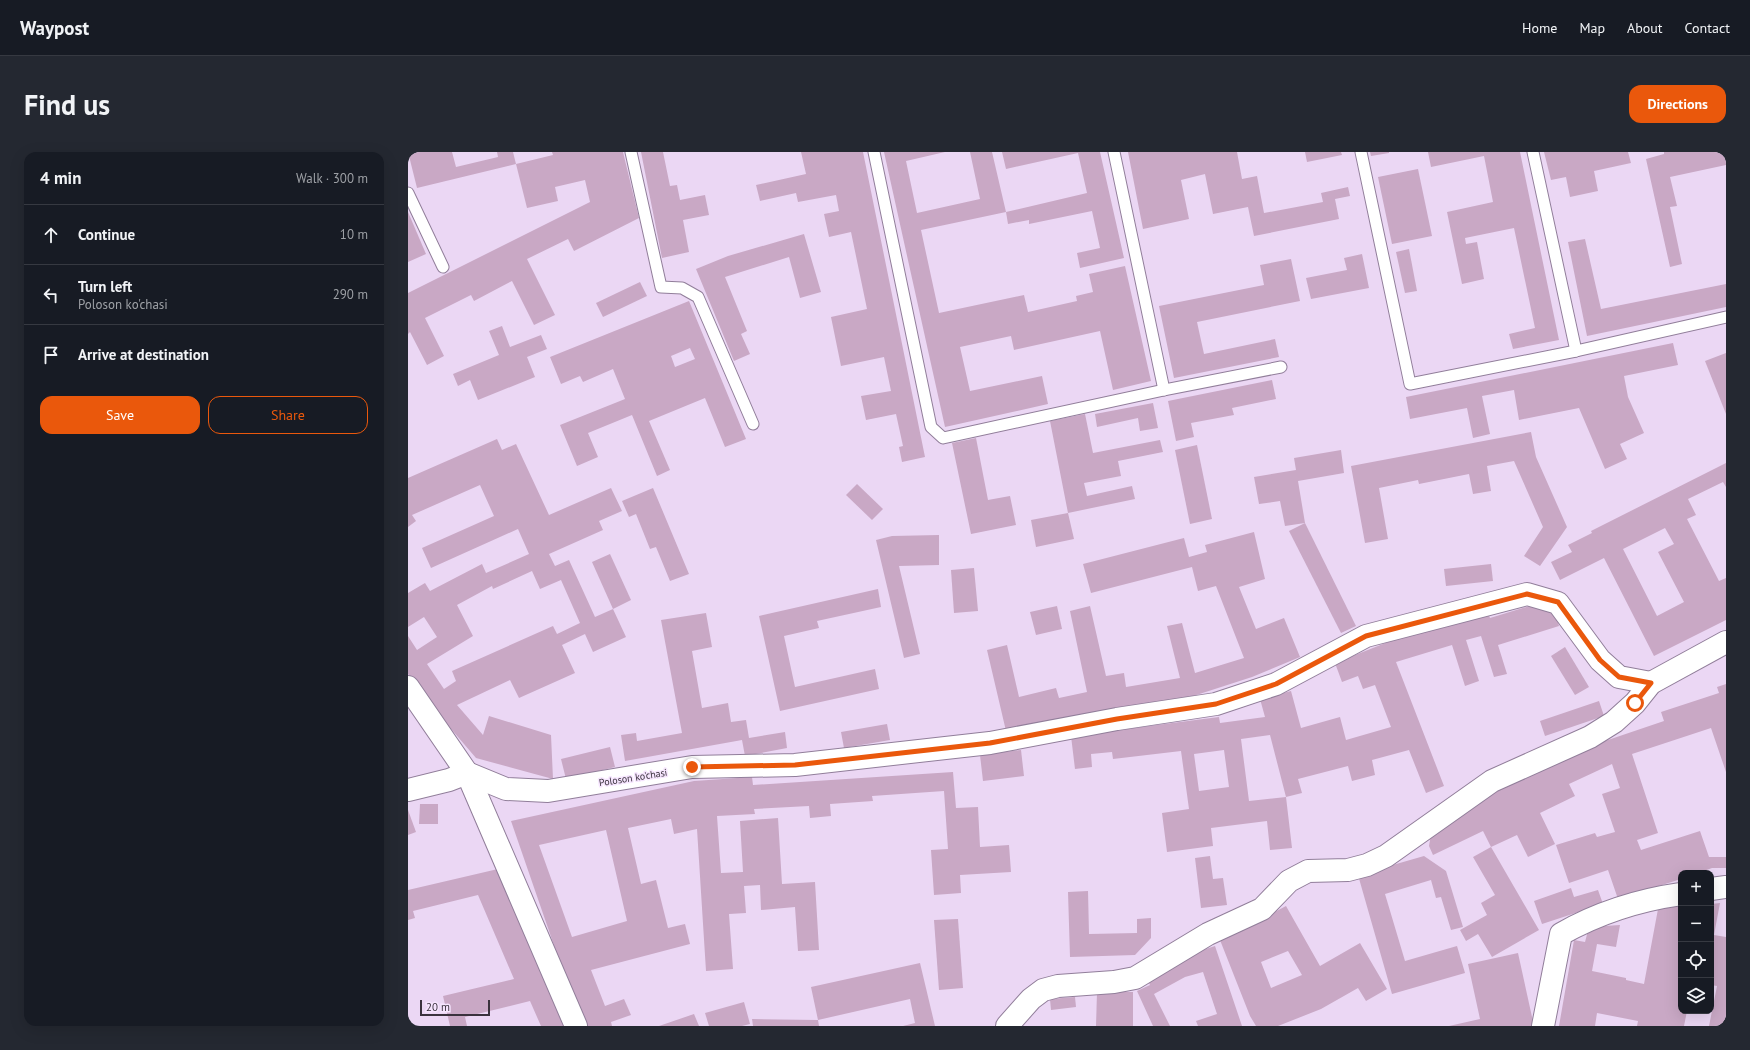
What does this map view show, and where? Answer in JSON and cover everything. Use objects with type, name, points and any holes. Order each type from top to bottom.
[{"type":"street","name":"Poloson ko'chasi","points":[[467,773],[506,789],[548,791],[692,767],[795,765],[990,743],[1117,719],[1216,704],[1276,684],[1366,636],[1527,594],[1558,602],[1600,660],[1619,677],[1651,683]]},
{"type":"street","points":[[1007,1026],[1031,999],[1043,990],[1058,986],[1114,982],[1135,978],[1208,934],[1262,909],[1289,881],[1308,871],[1348,870],[1367,865],[1386,856],[1492,781],[1590,737],[1614,722],[1635,703],[1651,683],[1726,642]]},
{"type":"street","points":[[408,687],[467,773],[576,1026]]},
{"type":"street","points":[[408,790],[449,780],[467,773]]},
{"type":"street","points":[[1714,889],[1726,887]]},
{"type":"street","points":[[1544,1026],[1561,934],[1587,919],[1648,899],[1678,894]]},
{"type":"lane","points":[[631,152],[661,287],[682,288],[698,297],[753,424]]},
{"type":"lane","points":[[874,152],[931,426],[943,438],[1164,390],[1281,368]]},
{"type":"lane","points":[[1114,152],[1164,390]]},
{"type":"lane","points":[[1361,152],[1410,384],[1576,351],[1726,317]]},
{"type":"lane","points":[[1533,152],[1576,351]]},
{"type":"lane","points":[[408,193],[443,267]]},
{"type":"building","points":[[408,152],[452,152],[456,167],[498,157],[497,152],[513,152],[516,164],[417,188]]},
{"type":"building","points":[[552,152],[623,152],[639,218],[574,251],[568,239],[527,259],[555,315],[534,325],[512,281],[474,301],[471,295],[425,318],[444,356],[427,365],[410,332],[408,334],[408,293],[590,202],[585,180],[555,187],[558,201],[527,208],[516,164],[553,155]]},
{"type":"building","points":[[641,152],[663,152],[670,186],[677,185],[680,200],[705,195],[709,215],[683,220],[689,252],[662,258]]},
{"type":"building","points":[[801,152],[863,152],[925,457],[902,462],[899,447],[903,446],[896,414],[866,420],[861,396],[891,391],[884,357],[841,366],[831,317],[867,309],[851,232],[829,237],[824,214],[839,211],[836,195],[798,202],[796,193],[760,201],[756,185],[806,174]]},
{"type":"building","points":[[884,152],[945,152],[906,161],[917,213],[980,199],[970,152],[992,152],[1006,212],[921,230],[939,313],[1024,295],[1028,312],[1077,301],[1076,296],[1093,292],[1089,274],[1125,266],[1151,381],[1113,390],[1100,331],[1014,350],[1011,336],[960,347],[970,391],[1042,376],[1048,404],[945,427]]},
{"type":"building","points":[[1002,152],[1100,152],[1124,258],[1080,268],[1077,253],[1100,248],[1092,211],[1029,224],[1029,220],[1008,224],[1006,212],[1087,193],[1078,153],[1006,169]]},
{"type":"building","points":[[1128,152],[1237,152],[1242,179],[1257,176],[1264,213],[1323,202],[1321,193],[1348,187],[1350,196],[1335,199],[1339,219],[1254,236],[1248,207],[1213,214],[1205,174],[1181,180],[1189,219],[1143,229]]},
{"type":"building","points":[[1305,152],[1341,152],[1342,155],[1307,162]]},
{"type":"building","points":[[1370,152],[1389,152],[1389,153],[1371,156]]},
{"type":"building","points":[[1428,152],[1520,152],[1559,340],[1513,349],[1509,334],[1535,328],[1514,228],[1465,238],[1466,244],[1477,242],[1484,279],[1462,284],[1447,212],[1493,202],[1484,156],[1431,167]]},
{"type":"building","points":[[1544,152],[1628,152],[1631,163],[1594,171],[1598,191],[1570,197],[1566,177],[1551,180]]},
{"type":"building","points":[[1664,152],[1726,152],[1726,165],[1670,177],[1677,206],[1670,207],[1682,264],[1670,267],[1646,159],[1664,154]]},
{"type":"building","points":[[1418,169],[1432,236],[1392,244],[1378,177]]},
{"type":"building","points":[[408,212],[426,254],[408,262]]},
{"type":"building","points":[[804,234],[821,292],[800,298],[789,257],[725,277],[747,331],[741,334],[750,354],[734,361],[696,269],[728,256]]},
{"type":"building","points":[[1585,239],[1601,309],[1726,284],[1726,307],[1587,336],[1568,242]]},
{"type":"building","points":[[1409,249],[1417,291],[1405,293],[1396,252]]},
{"type":"building","points":[[1362,254],[1369,288],[1311,299],[1306,278],[1347,270],[1344,258]]},
{"type":"building","points":[[1291,259],[1300,301],[1197,322],[1204,354],[1275,339],[1279,357],[1174,378],[1159,306],[1264,285],[1260,265]]},
{"type":"building","points":[[640,282],[647,296],[603,317],[596,303]]},
{"type":"building","points":[[689,301],[746,439],[725,447],[705,398],[649,421],[670,470],[657,476],[632,415],[588,433],[598,457],[577,466],[560,425],[625,399],[613,369],[583,382],[580,376],[561,384],[550,357]],"holes":[[[690,348],[695,359],[675,367],[671,356]]]},
{"type":"building","points":[[502,326],[510,347],[541,335],[547,349],[527,357],[535,377],[478,400],[470,380],[458,386],[453,374],[499,355],[489,331]]},
{"type":"building","points":[[1673,343],[1678,365],[1624,376],[1628,397],[1644,433],[1620,444],[1627,459],[1605,469],[1579,408],[1519,420],[1514,390],[1482,396],[1490,434],[1473,438],[1467,408],[1410,419],[1406,397]]},
{"type":"building","points":[[1726,353],[1726,414],[1705,361]]},
{"type":"building","points":[[1272,380],[1276,399],[1232,408],[1234,415],[1191,423],[1194,437],[1176,441],[1168,401]]},
{"type":"building","points":[[1153,403],[1158,428],[1140,431],[1138,418],[1097,427],[1095,414]]},
{"type":"building","points":[[1085,414],[1093,453],[1160,440],[1163,452],[1118,461],[1121,476],[1084,483],[1087,496],[1132,486],[1135,499],[1068,513],[1050,421]]},
{"type":"building","points":[[1531,432],[1536,457],[1567,527],[1540,566],[1524,556],[1543,527],[1514,461],[1487,466],[1491,491],[1473,494],[1469,474],[1419,484],[1418,480],[1379,488],[1388,539],[1365,543],[1351,466]]},
{"type":"building","points":[[976,438],[988,500],[1010,496],[1016,525],[971,534],[952,443]]},
{"type":"building","points":[[497,439],[502,450],[516,444],[549,515],[611,488],[622,511],[599,521],[603,530],[549,554],[555,566],[569,560],[595,617],[613,609],[626,637],[593,652],[585,634],[562,645],[575,673],[519,698],[510,680],[457,705],[483,735],[489,716],[551,735],[553,779],[476,758],[440,716],[408,674],[408,636],[417,650],[437,637],[424,617],[408,627],[408,593],[425,583],[430,591],[482,564],[486,573],[529,554],[518,529],[431,568],[422,548],[494,516],[480,485],[412,515],[416,521],[408,527],[408,478]],"holes":[[[532,571],[540,589],[561,580],[580,623],[557,634],[553,626],[452,671],[456,681],[444,689],[427,664],[473,636],[457,605],[492,586],[493,589]]]},
{"type":"building","points":[[1197,445],[1212,519],[1190,524],[1175,450]]},
{"type":"building","points":[[1341,450],[1344,473],[1298,481],[1305,523],[1285,526],[1280,501],[1259,504],[1254,477],[1296,470],[1294,458]]},
{"type":"building","points":[[1726,463],[1726,487],[1723,482],[1688,499],[1696,515],[1687,519],[1719,581],[1726,578],[1726,620],[1654,656],[1604,558],[1560,580],[1551,562],[1572,552],[1568,545],[1592,533],[1591,531]],"holes":[[[1665,528],[1674,544],[1658,552],[1684,602],[1657,616],[1623,549]]]},
{"type":"building","points":[[857,484],[883,509],[872,520],[846,495]]},
{"type":"building","points":[[653,488],[689,574],[670,581],[656,547],[650,549],[636,514],[629,517],[622,501]]},
{"type":"building","points":[[1068,513],[1074,539],[1036,547],[1031,520]]},
{"type":"building","points":[[1305,523],[1356,626],[1341,633],[1289,531]]},
{"type":"building","points":[[1254,532],[1265,579],[1239,587],[1256,629],[1284,618],[1300,657],[1252,677],[1184,699],[1064,718],[1006,731],[987,650],[1007,645],[1019,697],[1056,688],[1059,698],[1087,692],[1070,611],[1090,606],[1106,676],[1124,673],[1126,687],[1180,678],[1167,626],[1182,623],[1195,673],[1244,658],[1216,586],[1198,591],[1192,567],[1091,593],[1083,564],[1184,538],[1189,557],[1207,552],[1205,545]]},
{"type":"building","points":[[939,535],[939,565],[899,566],[920,654],[904,658],[876,540],[892,536]]},
{"type":"building","points":[[610,554],[631,600],[613,609],[592,562]]},
{"type":"building","points":[[1491,564],[1493,581],[1446,586],[1444,569]]},
{"type":"building","points":[[974,568],[978,611],[954,613],[951,570]]},
{"type":"building","points":[[878,589],[881,607],[817,621],[819,628],[784,636],[795,687],[875,669],[879,689],[780,711],[759,616]]},
{"type":"building","points":[[1536,604],[1554,609],[1559,626],[1498,645],[1507,674],[1494,677],[1481,636],[1466,640],[1479,681],[1465,686],[1452,645],[1396,662],[1444,786],[1426,793],[1409,750],[1372,760],[1375,775],[1352,781],[1348,766],[1298,779],[1302,793],[1286,797],[1292,848],[1270,850],[1267,821],[1211,828],[1213,846],[1167,852],[1162,813],[1189,809],[1181,751],[1113,759],[1112,752],[1091,754],[1092,767],[1075,769],[1071,736],[1219,717],[1220,723],[1265,717],[1260,699],[1291,691],[1301,728],[1340,717],[1346,740],[1391,727],[1375,685],[1363,689],[1358,676],[1342,682],[1335,663],[1388,642],[1487,611],[1490,618]],"holes":[[[1270,735],[1286,797],[1249,801],[1241,739]],[[1224,750],[1229,787],[1199,791],[1194,754]]]},
{"type":"building","points":[[1057,606],[1062,629],[1036,635],[1030,612]]},
{"type":"building","points":[[706,613],[712,647],[692,651],[702,708],[728,703],[731,722],[746,720],[749,738],[785,732],[787,748],[745,756],[742,740],[625,761],[621,735],[636,733],[637,741],[682,733],[661,620]]},
{"type":"building","points":[[1565,647],[1589,687],[1575,695],[1551,656]]},
{"type":"building","points":[[1726,684],[1726,772],[1711,728],[1632,754],[1658,833],[1637,840],[1641,850],[1700,831],[1709,857],[1726,857],[1726,868],[1678,870],[1678,880],[1618,899],[1608,870],[1569,883],[1556,845],[1595,833],[1597,837],[1615,832],[1602,794],[1620,788],[1612,764],[1569,784],[1575,796],[1540,813],[1555,844],[1528,857],[1517,835],[1491,847],[1483,831],[1433,855],[1429,846],[1432,828],[1470,804],[1605,741],[1664,721],[1661,712],[1719,693],[1717,687]]},
{"type":"building","points":[[1599,701],[1604,716],[1545,736],[1540,721]]},
{"type":"building","points":[[887,724],[890,740],[844,748],[841,732]]},
{"type":"building","points":[[610,747],[615,767],[566,779],[561,759]]},
{"type":"building","points":[[1021,750],[1024,776],[983,781],[980,755]]},
{"type":"building","points":[[953,772],[956,808],[978,807],[980,847],[1009,845],[1011,872],[960,875],[961,893],[934,895],[931,850],[948,849],[944,791],[872,796],[873,801],[830,804],[831,816],[810,818],[809,806],[754,809],[755,814],[717,816],[721,873],[743,872],[740,821],[778,818],[782,884],[815,882],[819,950],[798,951],[795,907],[761,910],[760,885],[744,886],[746,913],[729,914],[733,969],[706,971],[697,829],[674,834],[671,819],[628,828],[641,884],[656,880],[668,928],[685,924],[690,944],[591,970],[605,1006],[624,999],[631,1015],[611,1022],[612,1026],[587,1026],[558,957],[511,821],[694,781],[752,777],[753,785]],"holes":[[[606,830],[627,921],[572,937],[539,845]]]},
{"type":"building","points":[[420,804],[438,804],[438,824],[419,824]]},
{"type":"building","points":[[408,810],[416,832],[408,835]]},
{"type":"building","points":[[1491,847],[1539,930],[1492,957],[1478,934],[1466,941],[1460,930],[1487,915],[1481,903],[1495,895],[1473,857]]},
{"type":"building","points":[[1210,856],[1213,879],[1223,878],[1227,905],[1201,908],[1195,858]]},
{"type":"building","points":[[1424,856],[1446,871],[1463,927],[1451,930],[1441,897],[1436,898],[1431,880],[1385,894],[1405,961],[1457,946],[1465,973],[1392,994],[1358,875]]},
{"type":"building","points":[[498,869],[565,1026],[541,1026],[530,1001],[465,1017],[467,1026],[450,1026],[443,996],[514,979],[478,895],[413,911],[415,918],[408,920],[408,890]]},
{"type":"building","points":[[1571,888],[1574,897],[1598,890],[1603,904],[1542,924],[1534,901]]},
{"type":"building","points":[[1088,891],[1089,934],[1137,933],[1137,919],[1151,918],[1151,938],[1135,955],[1070,957],[1068,892]]},
{"type":"building","points":[[1720,903],[1714,935],[1714,906],[1714,904]]},
{"type":"building","points":[[1286,906],[1320,966],[1360,943],[1387,989],[1366,1001],[1358,988],[1321,1009],[1278,1026],[1256,1026],[1250,1016],[1218,935],[1269,915]],"holes":[[[1288,951],[1302,975],[1271,988],[1261,962]]]},
{"type":"building","points":[[1678,906],[1678,1014],[1686,1014],[1684,1026],[1637,1026],[1638,1021],[1597,1013],[1595,1026],[1559,1026],[1574,940],[1585,942],[1589,927],[1620,925],[1616,947],[1597,944],[1592,971],[1626,978],[1626,980],[1644,984],[1658,909]]},
{"type":"building","points":[[958,919],[963,988],[939,990],[934,920]]},
{"type":"building","points":[[1714,935],[1726,937],[1726,1026],[1709,1026],[1711,1014],[1714,1014],[1714,1001],[1717,986],[1714,986]]},
{"type":"building","points":[[1215,946],[1242,1026],[1198,1026],[1196,1021],[1217,1014],[1203,972],[1185,977],[1154,994],[1170,1026],[1153,1026],[1137,991],[1150,985],[1145,975],[1178,958]]},
{"type":"building","points":[[1518,953],[1534,1026],[1449,1026],[1480,1019],[1468,964]]},
{"type":"building","points":[[920,963],[935,1026],[903,1026],[915,1023],[910,999],[818,1020],[811,987]]},
{"type":"building","points":[[1097,992],[1133,992],[1133,1026],[1096,1026]]},
{"type":"building","points":[[1075,997],[1076,1007],[1051,1010],[1050,999]]},
{"type":"building","points":[[744,1002],[750,1024],[742,1026],[709,1026],[705,1013]]},
{"type":"building","points":[[694,1014],[699,1026],[659,1026]]},
{"type":"building","points":[[752,1019],[818,1020],[819,1026],[753,1026]]},
{"type":"route","points":[[692,767],[795,765],[990,743],[1117,719],[1216,704],[1276,684],[1366,636],[1527,594],[1558,602],[1600,660],[1619,677],[1651,683],[1635,703]]}]
